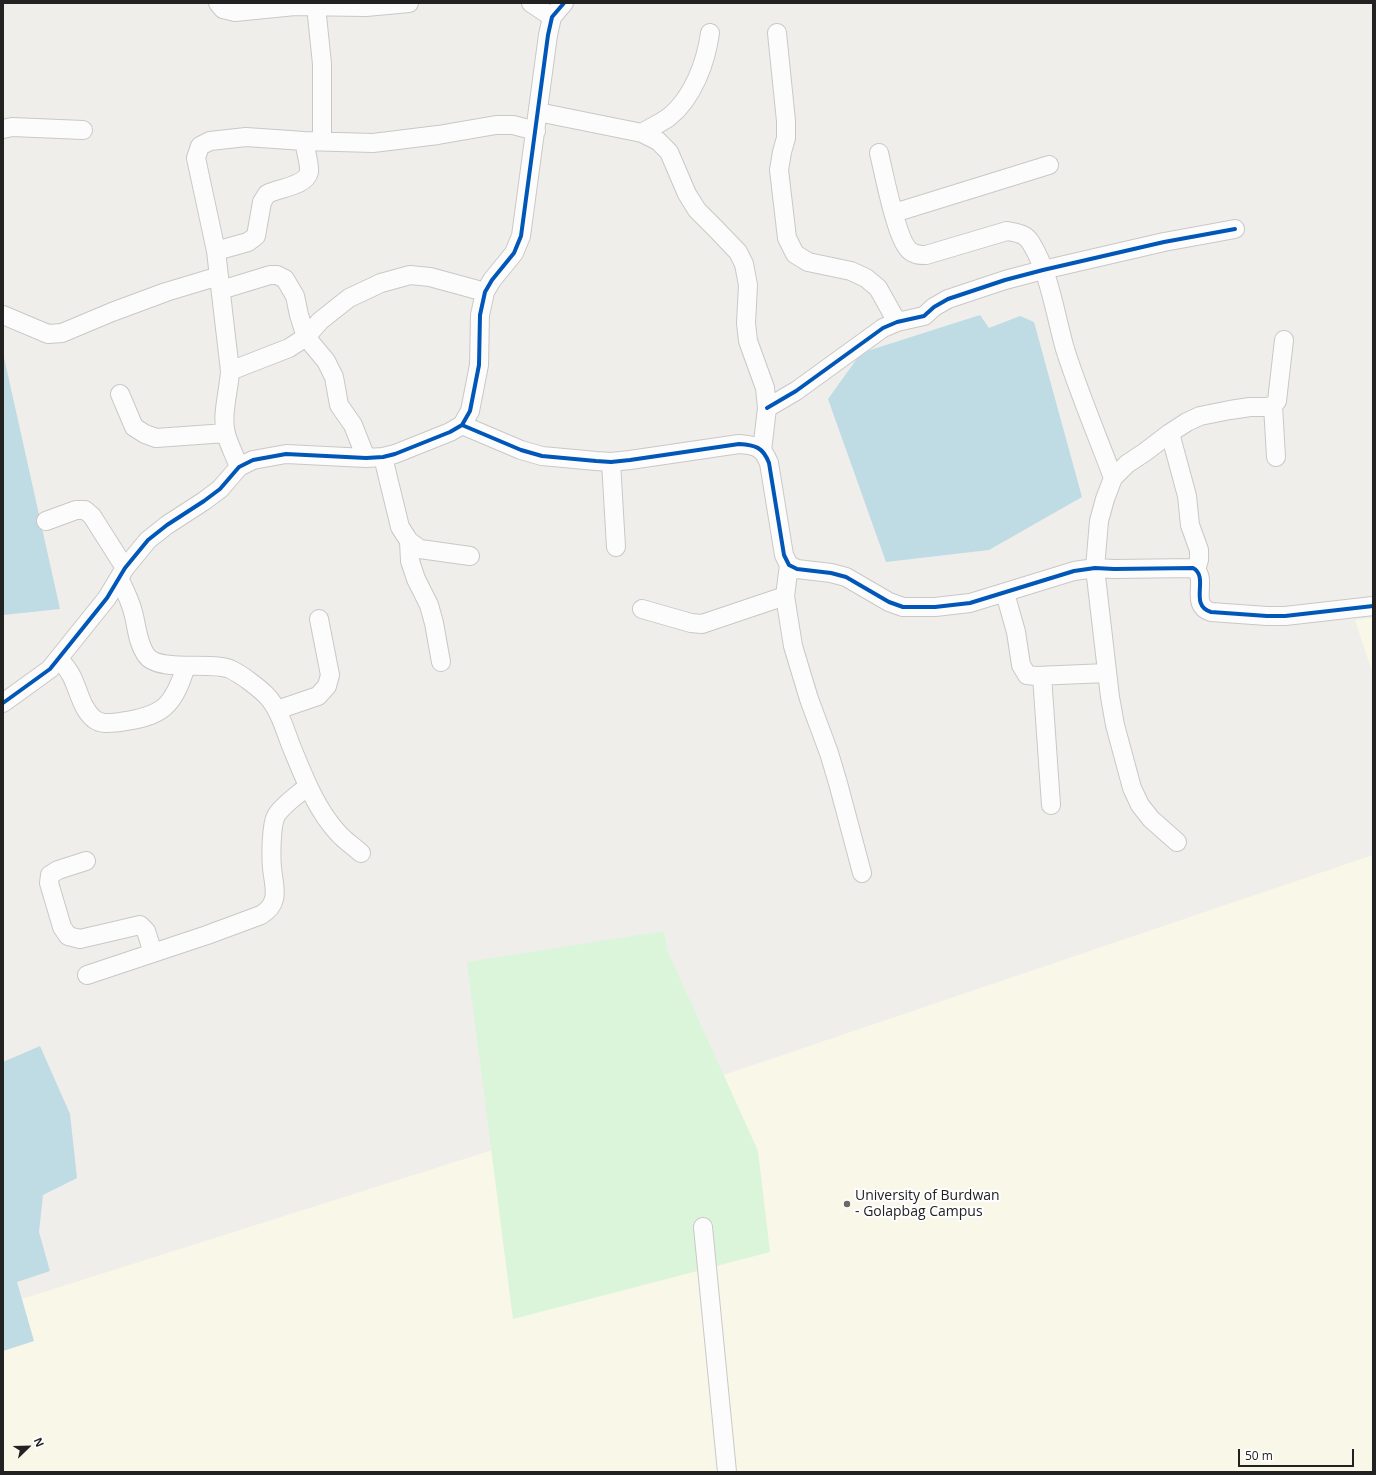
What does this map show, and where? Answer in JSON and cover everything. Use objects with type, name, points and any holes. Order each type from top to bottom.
[{"type":"street","points":[[218,3],[223,9],[235,12],[320,5],[366,8],[409,3]]},
{"type":"street","points":[[531,3],[552,17]]},
{"type":"street","points":[[3,703],[50,669],[107,598],[122,573],[148,540],[167,525],[220,489],[239,467],[253,460],[286,454],[374,458],[395,454],[450,432],[462,425],[470,411],[479,365],[480,315],[485,292],[492,280],[514,253],[521,236],[548,35],[552,17],[564,3]]},
{"type":"street","points":[[320,5],[322,142]]},
{"type":"street","points":[[642,133],[669,117],[685,101],[707,51],[710,33]]},
{"type":"street","points":[[777,33],[786,121],[786,138],[779,170],[787,238],[795,254],[808,262],[851,271],[866,278],[878,288],[897,322]]},
{"type":"street","points":[[538,112],[642,133],[658,141],[669,152],[687,194],[694,205],[738,252],[744,264],[748,286],[746,323],[748,341],[765,388],[767,408],[762,451]]},
{"type":"street","points":[[239,467],[226,433],[225,412],[230,371],[216,251],[196,158],[200,146],[210,141],[246,137],[322,142],[373,143],[438,135],[496,125],[513,125],[536,131]]},
{"type":"street","points":[[3,129],[12,127],[83,130]]},
{"type":"street","points":[[216,251],[248,242],[256,236],[262,202],[267,194],[300,183],[306,179],[309,170],[304,141]]},
{"type":"street","points":[[879,153],[894,213],[904,243],[912,253],[926,255],[1007,231],[1020,233],[1026,236],[1031,243],[1043,270],[1065,348],[1113,478]]},
{"type":"street","points":[[894,213],[1049,165]]},
{"type":"street","points":[[767,408],[796,391],[883,328],[897,322],[924,316],[934,307],[948,299],[1005,280],[1043,270],[1164,242],[1235,229]]},
{"type":"street","points":[[3,315],[48,334],[62,333],[166,292],[270,275],[277,275],[285,279],[295,296],[306,337],[326,361],[334,377],[339,405],[374,458],[400,527],[409,542],[420,550],[470,556]]},
{"type":"street","points":[[230,371],[289,348],[306,337],[320,321],[349,298],[381,283],[410,275],[430,277],[485,292]]},
{"type":"street","points":[[1276,456],[1273,406],[1277,401],[1284,340]]},
{"type":"street","points":[[120,394],[134,426],[145,434],[156,438],[226,433]]},
{"type":"street","points":[[1177,842],[1151,819],[1140,804],[1132,788],[1115,725],[1107,673],[1095,568],[1099,521],[1113,478],[1127,464],[1170,432],[1200,416],[1250,407],[1273,406]]},
{"type":"street","points":[[462,425],[521,450],[542,456],[611,462],[739,444],[752,445],[762,451],[769,463],[784,554],[789,565],[785,596],[793,646],[809,699],[829,753],[862,873]]},
{"type":"street","points":[[1170,432],[1187,496],[1190,525],[1199,550],[1200,560],[1196,570]]},
{"type":"street","points":[[611,462],[616,547]]},
{"type":"street","points":[[46,521],[76,510],[85,510],[92,516],[122,573],[134,613],[139,641],[147,657],[160,664],[214,666],[230,669],[267,696],[277,710],[308,786],[323,812],[338,834],[361,853]]},
{"type":"street","points":[[409,542],[410,561],[416,579],[429,605],[441,662]]},
{"type":"street","points":[[789,565],[797,569],[831,573],[846,577],[889,602],[903,607],[935,607],[970,603],[1074,571],[1095,568],[1190,568],[1196,570],[1200,577],[1200,595],[1202,606],[1206,611],[1211,612],[1285,616],[1373,606]]},
{"type":"street","points":[[1005,593],[1016,632],[1021,665],[1027,674],[1042,676],[1107,673]]},
{"type":"street","points":[[642,608],[691,623],[702,624],[785,596]]},
{"type":"street","points":[[277,710],[318,696],[327,686],[330,675],[318,619]]},
{"type":"street","points":[[59,658],[71,675],[84,706],[93,718],[104,724],[139,719],[161,711],[179,687],[186,666]]},
{"type":"street","points":[[1042,676],[1051,805]]},
{"type":"street","points":[[87,975],[214,933],[268,911],[272,906],[276,893],[272,866],[272,826],[276,815],[308,786]]},
{"type":"street","points":[[86,861],[58,870],[50,875],[48,883],[62,927],[68,936],[80,939],[140,925],[146,931],[154,953]]},
{"type":"street","points":[[703,1227],[727,1472]]},
{"type":"shaded area","points":[[1373,618],[1373,674],[1355,620]]},
{"type":"shaded area","name":"University of Burdwan - Golapbag Campus","points":[[1373,855],[1373,1472],[3,1472],[3,1305],[638,1104]]},
{"type":"green space","points":[[664,931],[668,952],[758,1151],[770,1252],[513,1319],[467,962]]},
{"type":"water","points":[[980,315],[989,328],[1020,316],[1034,322],[1082,497],[989,550],[886,562],[828,399],[861,353]]},
{"type":"water","points":[[3,353],[60,609],[3,615]]},
{"type":"water","points":[[40,1046],[70,1114],[77,1178],[43,1195],[39,1232],[50,1271],[17,1282],[34,1341],[3,1351],[3,1062]]},
{"type":"cycle path","points":[[3,703],[50,669],[107,598],[125,568],[148,540],[167,525],[220,489],[239,467],[253,460],[286,454],[366,458],[383,457],[395,454],[450,432],[462,425],[470,411],[479,365],[480,315],[485,292],[492,280],[514,253],[521,236],[548,35],[552,17],[564,3]]},
{"type":"cycle path","points":[[767,408],[796,391],[883,328],[897,322],[924,316],[934,307],[948,299],[1005,280],[1043,270],[1164,242],[1235,229]]},
{"type":"cycle path","points":[[462,425],[521,450],[542,456],[596,461],[611,462],[630,460],[739,444],[754,446],[764,453],[769,463],[784,555],[789,565],[797,569],[831,573],[846,577],[889,602],[903,607],[935,607],[970,603],[1074,571],[1095,568],[1193,568],[1198,572],[1200,578],[1201,603],[1204,608],[1211,612],[1285,616],[1373,606]]},
{"type":"place","name":"University of Burdwan - Golapbag Campus","points":[[847,1204]]}]
